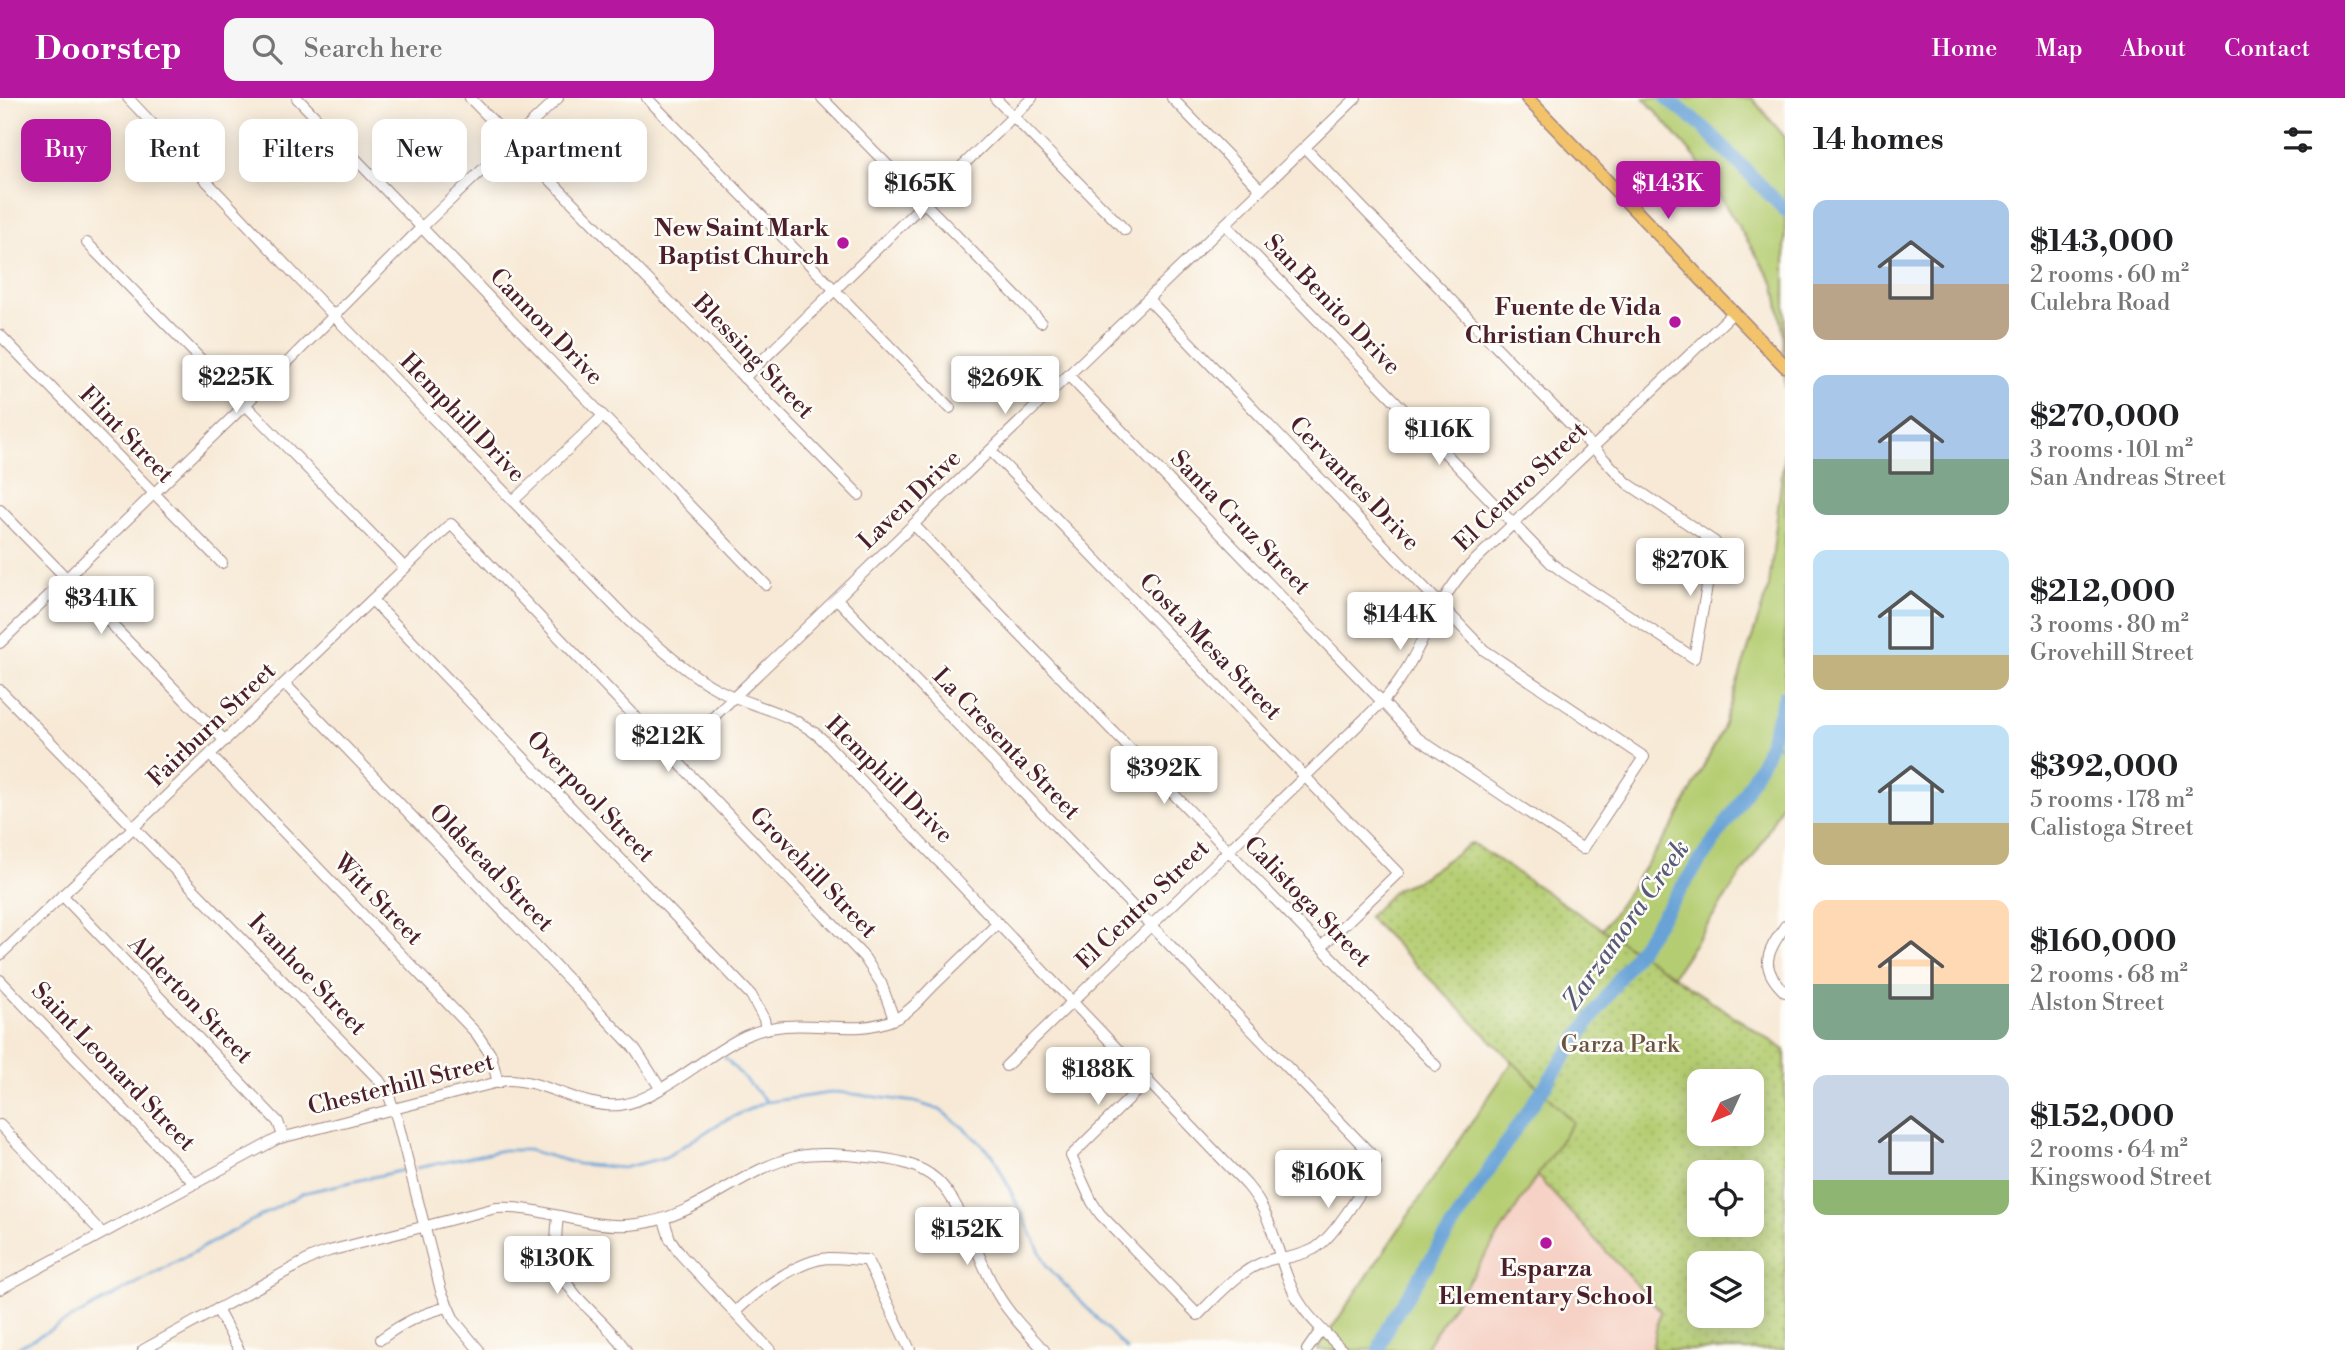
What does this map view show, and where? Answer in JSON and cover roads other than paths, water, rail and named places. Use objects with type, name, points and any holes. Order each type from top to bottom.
[{"type":"main road","points":[[1527,98],[1785,366]]},
{"type":"street","name":"Hemphill Drive","points":[[128,98],[629,621],[699,677],[735,698],[790,717],[811,730],[1256,1195],[1269,1218],[1291,1288],[1299,1303],[1342,1350]]},
{"type":"street","name":"Cannon Drive","points":[[296,98],[766,585]]},
{"type":"street","name":"Blessing Street","points":[[470,98],[491,119]]},
{"type":"street","points":[[536,119],[558,98]]},
{"type":"street","points":[[647,98],[950,408]]},
{"type":"street","points":[[822,98],[1041,322]]},
{"type":"street","points":[[995,98],[1125,230]]},
{"type":"street","points":[[744,377],[1032,98]]},
{"type":"street","points":[[1172,98],[1261,190]]},
{"type":"street","name":"Laven Drive","points":[[673,756],[1356,98]]},
{"type":"street","points":[[1305,148],[1593,448]]},
{"type":"street","points":[[0,643],[481,171]]},
{"type":"street","name":"Blessing Street","points":[[552,182],[859,495]]},
{"type":"street","name":"San Benito Drive","points":[[1226,224],[1563,572],[1694,659],[1715,542],[1627,483],[1593,448]]},
{"type":"street","points":[[87,243],[405,568]]},
{"type":"street","name":"Cervantes Drive","points":[[1148,299],[1496,659],[1644,757],[1583,849]]},
{"type":"street","name":"El Centro Street","points":[[1006,1066],[1395,689],[1412,663],[1441,605],[1465,570],[1733,313]]},
{"type":"street","name":"Flint Street","points":[[0,335],[222,564]]},
{"type":"street","name":"Santa Cruz Street","points":[[1069,376],[1425,744],[1583,849]]},
{"type":"street","points":[[513,501],[603,416]]},
{"type":"street","name":"Costa Mesa Street","points":[[991,451],[1398,873],[1321,947]]},
{"type":"street","points":[[0,510],[225,741]]},
{"type":"street","name":"Fairburn Street","points":[[0,955],[451,524]]},
{"type":"street","name":"Grovehill Street","points":[[451,524],[864,957],[881,983],[894,1019]]},
{"type":"street","name":"Calistoga Street","points":[[914,525],[1436,1066]]},
{"type":"street","name":"La Cresenta Street","points":[[837,599],[1370,1153],[1376,1163],[1372,1174],[1326,1239],[1311,1250],[1281,1258]]},
{"type":"street","name":"Overpool Street","points":[[372,600],[751,995],[766,1029]]},
{"type":"street","name":"Oldstead Street","points":[[285,684],[636,1051],[660,1088]]},
{"type":"street","name":"Ivanhoe Street","points":[[0,690],[379,1080],[394,1110],[448,1307],[459,1327],[479,1350]]},
{"type":"street","name":"Witt Street","points":[[210,755],[477,1033],[491,1055],[498,1083]]},
{"type":"street","name":"Alderton Street","points":[[62,895],[278,1122],[284,1136]]},
{"type":"street","name":"Chesterhill Street","points":[[4,1287],[284,1136],[498,1083],[520,1080],[535,1082],[592,1103],[617,1106],[636,1101],[727,1045],[766,1029],[794,1024],[860,1027],[894,1019],[912,1006],[998,923]]},
{"type":"street","points":[[1785,926],[1772,946],[1768,967],[1771,976],[1785,992]]},
{"type":"street","name":"Saint Leonard Street","points":[[0,980],[194,1183]]},
{"type":"street","points":[[1148,1080],[1071,1156],[1092,1202],[1198,1315],[1246,1270],[1262,1262],[1281,1258]]},
{"type":"street","points":[[0,1125],[102,1233]]},
{"type":"street","points":[[143,1350],[313,1257],[344,1246],[496,1208],[535,1210],[588,1224],[619,1226],[664,1220],[691,1209],[753,1173],[801,1156],[819,1154],[884,1158],[908,1163],[932,1176],[946,1191],[996,1292],[1044,1350]]},
{"type":"street","points":[[558,1217],[556,1256],[564,1279],[626,1350]]},
{"type":"street","points":[[664,1220],[670,1239],[681,1255],[770,1350]]},
{"type":"street","points":[[736,1312],[754,1296],[807,1263],[828,1258],[867,1260],[909,1350]]},
{"type":"street","points":[[0,1275],[4,1287]]},
{"type":"street","points":[[381,1339],[408,1321],[448,1307]]},
{"type":"street","points":[[217,1309],[239,1350]]},
{"type":"street","points":[[1307,1350],[1321,1330]]},
{"type":"waterway","name":"Zarzamora Creek","points":[[1666,98],[1703,127],[1785,210]]},
{"type":"waterway","name":"Zarzamora Creek","points":[[1379,1350],[1388,1326],[1514,1131],[1735,810],[1766,754],[1785,696]]},
{"type":"waterway","points":[[1771,738],[1785,752]]},
{"type":"waterway","points":[[725,1058],[767,1102],[837,1092],[915,1102],[940,1110],[993,1155],[1047,1266],[1127,1350]]},
{"type":"waterway","points":[[417,1168],[503,1150],[528,1150],[578,1164],[623,1168],[666,1157],[720,1123],[765,1102]]},
{"type":"waterway","points":[[13,1350],[303,1193],[404,1170]]},
{"type":"place","name":"New Saint Mark Baptist Church","points":[[843,243]]},
{"type":"place","name":"Fuente de Vida Christian Church","points":[[1675,322]]},
{"type":"place","name":"Esparza Elementary School","points":[[1546,1243]]},
{"type":"park label","name":"Garza Park","points":[[1620,1045]]}]
